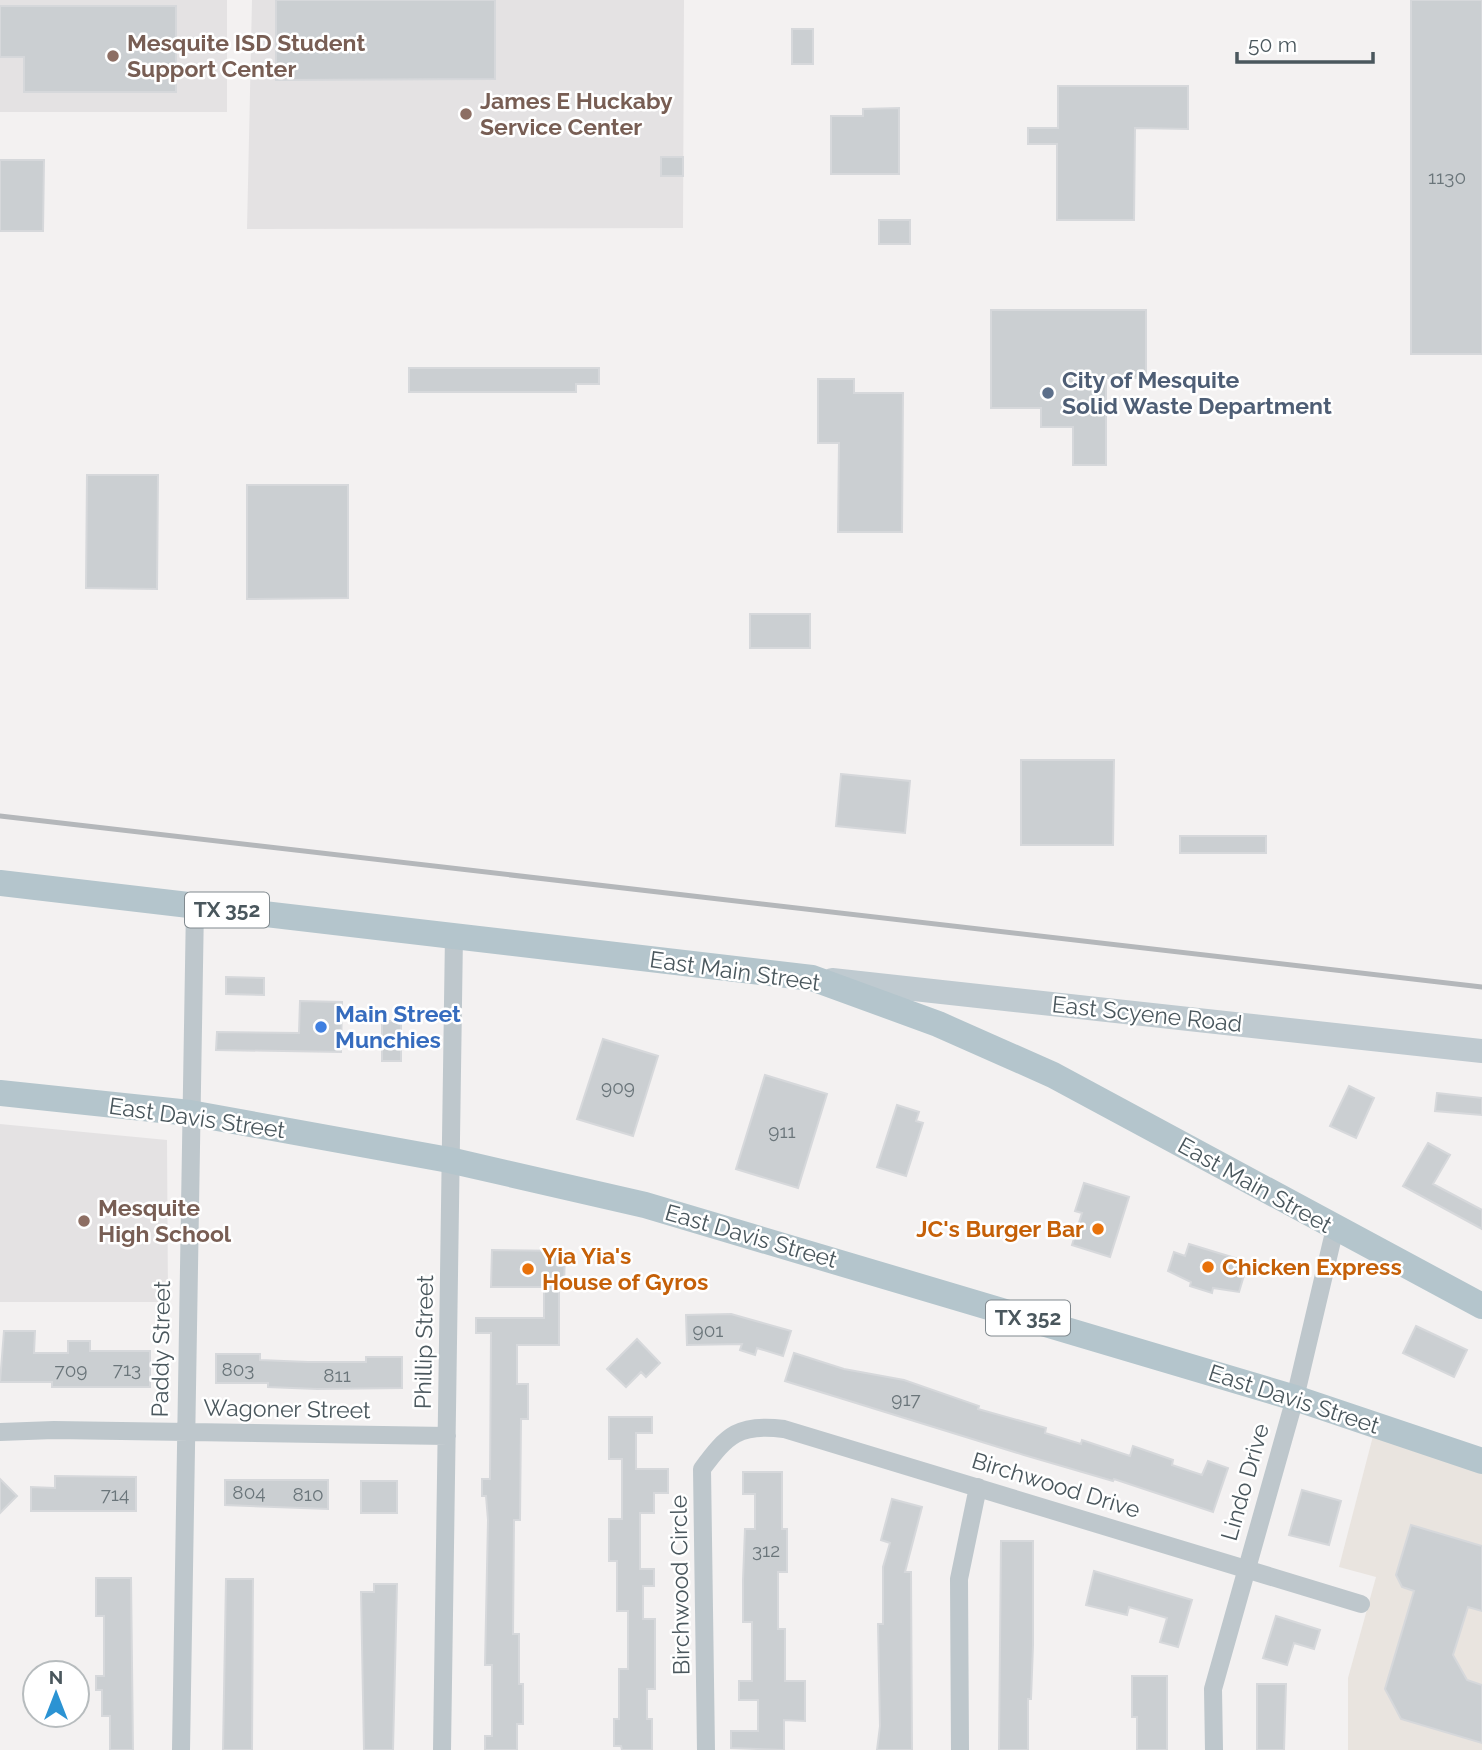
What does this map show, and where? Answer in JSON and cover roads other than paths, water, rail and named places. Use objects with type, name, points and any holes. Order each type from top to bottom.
[{"type":"main road","name":"East Main Street","points":[[0,883],[812,978],[938,1024],[1053,1075],[1482,1306]]},
{"type":"main road","name":"East Davis Street","points":[[0,1093],[190,1113],[449,1160],[680,1215],[1295,1398],[1482,1461]]},
{"type":"street","name":"Paddy Street","points":[[181,1750],[195,906]]},
{"type":"street","name":"Phillip Street","points":[[442,1750],[454,935]]},
{"type":"street","name":"East Scyene Road","points":[[812,978],[1482,1051]]},
{"type":"street","name":"Lindo Drive","points":[[1214,1750],[1213,1689],[1245,1567],[1295,1398],[1335,1228]]},
{"type":"street","name":"Birchwood Drive","points":[[736,1434],[760,1426],[784,1429],[1361,1604]]},
{"type":"street","name":"Wagoner Street","points":[[0,1432],[447,1436]]},
{"type":"street","name":"Birchwood Circle","points":[[706,1750],[702,1469],[725,1437],[736,1434]]},
{"type":"street","points":[[960,1750],[960,1578],[978,1487]]},
{"type":"railway","points":[[0,816],[1482,987]]},
{"type":"place","name":"Mesquite ISD Student Support Center","points":[[113,56]]},
{"type":"place","name":"James E Huckaby Service Center","points":[[466,114]]},
{"type":"place","name":"City of Mesquite Solid Waste Department","points":[[1048,393]]},
{"type":"place","name":"Main Street Munchies","points":[[321,1027]]},
{"type":"place","name":"Mesquite High School","points":[[84,1221]]},
{"type":"place","name":"JC's Burger Bar","points":[[1098,1229]]},
{"type":"place","name":"Chicken Express","points":[[1208,1267]]},
{"type":"place","name":"Yia Yia's House of Gyros","points":[[528,1269]]}]
